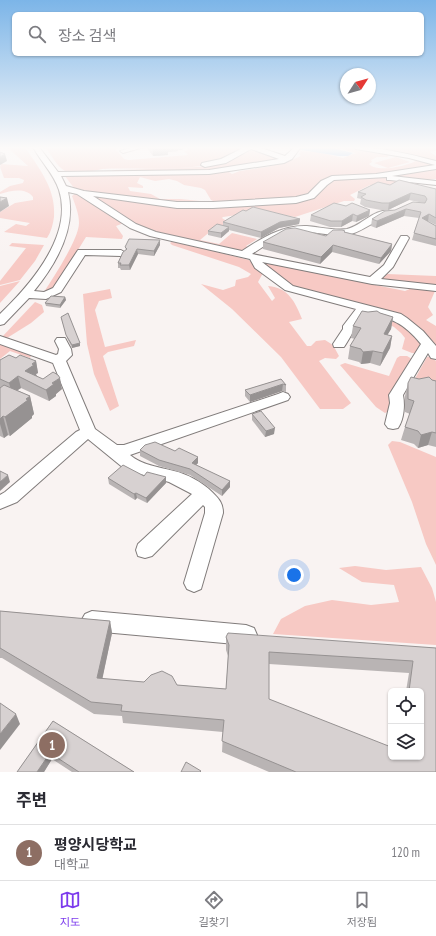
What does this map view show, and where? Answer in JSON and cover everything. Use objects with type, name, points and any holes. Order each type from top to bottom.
[{"type":"street","points":[[0,321],[25,294],[42,272],[53,255],[62,235],[66,213],[65,196],[60,183]]},
{"type":"street","points":[[62,188],[167,205],[213,205],[296,200],[311,196],[324,183]]},
{"type":"street","points":[[80,192],[134,226],[166,241],[372,281],[436,288]]},
{"type":"street","points":[[367,211],[381,214],[390,213],[400,209]]},
{"type":"street","points":[[248,256],[283,231],[306,229],[337,232],[350,231],[381,214]]},
{"type":"street","points":[[372,281],[382,274],[392,262],[404,238]]},
{"type":"street","points":[[25,294],[46,296],[56,290],[82,252],[121,253]]},
{"type":"street","points":[[248,256],[289,288],[397,317],[405,321],[436,355]]},
{"type":"street","points":[[338,344],[362,308]]},
{"type":"street","points":[[0,340],[58,360],[64,370],[89,432],[132,466],[174,477],[203,494],[214,505],[214,514],[194,583]]},
{"type":"street","points":[[58,360],[65,355],[65,349],[61,341]]},
{"type":"street","points":[[393,424],[397,403],[396,395],[427,344]]},
{"type":"street","points":[[114,451],[125,451],[283,397]]},
{"type":"street","points":[[6,499],[81,436],[89,432]]},
{"type":"street","points":[[145,550],[203,494]]},
{"type":"street","points":[[71,619],[266,636]]},
{"type":"shaded area","points":[[23,183],[47,183],[54,207],[54,217],[52,228],[47,238],[4,232],[16,224],[26,226],[30,223],[0,218],[0,212],[15,203],[33,200],[33,197],[30,194],[22,191],[13,191],[0,194],[0,192],[10,186]]},
{"type":"shaded area","points":[[70,183],[137,183],[143,186],[143,188],[128,187],[130,191],[151,194],[160,199],[210,202],[163,203],[74,188]]},
{"type":"shaded area","points":[[181,183],[325,183],[301,197],[215,202],[211,200],[205,190]]},
{"type":"shaded area","points":[[327,183],[421,183],[418,185],[393,184],[381,187],[370,185],[350,195],[355,199],[354,201],[344,201],[295,217],[255,209],[244,214],[223,217],[222,218],[228,222],[224,225],[218,225],[200,240],[219,244],[232,233],[257,239],[241,251],[167,236],[139,226],[90,195],[165,206],[305,199]]},
{"type":"shaded area","points":[[76,193],[124,223],[116,226],[123,236],[122,239],[86,237],[55,287],[46,293],[44,292],[65,258],[78,230],[79,223],[77,209],[72,196]]},
{"type":"shaded area","points":[[173,241],[249,260],[263,273],[258,282],[272,301],[275,298],[268,286],[275,287],[286,293],[294,302],[302,319],[289,322],[307,346],[311,346],[316,341],[325,340],[333,345],[339,356],[336,359],[325,358],[319,361],[351,403],[343,409],[320,409],[281,357],[232,309],[201,284],[223,290],[235,286],[236,280],[248,277],[251,274],[239,267],[172,245],[170,243]]},
{"type":"shaded area","points":[[12,243],[44,245],[35,261],[20,280],[0,285],[0,281],[26,248],[9,246]]},
{"type":"shaded area","points":[[261,262],[405,291],[412,288],[435,291],[428,307],[433,315],[426,320],[436,326],[436,347],[417,327],[295,288],[269,270]]},
{"type":"shaded area","points":[[387,274],[436,276],[436,287],[380,280]]},
{"type":"shaded area","points":[[20,281],[0,303],[0,286]]},
{"type":"shaded area","points":[[110,289],[112,298],[99,301],[95,310],[105,347],[136,340],[134,346],[108,352],[103,356],[119,406],[110,411],[94,374],[87,344],[83,294]]},
{"type":"shaded area","points":[[35,302],[42,305],[44,312],[31,323],[7,338],[2,337]]},
{"type":"shaded area","points":[[368,314],[403,322],[421,344],[418,353],[412,353],[402,349],[405,338],[401,333],[394,327]]},
{"type":"shaded area","points":[[0,343],[31,354],[31,356],[30,358],[10,351],[0,359]]},
{"type":"shaded area","points":[[400,356],[407,356],[412,359],[391,410],[385,413],[376,407],[340,365],[345,363],[389,376],[397,358]]},
{"type":"shaded area","points":[[431,356],[436,361],[436,392],[412,384],[427,357]]},
{"type":"shaded area","points":[[392,441],[400,442],[436,457],[436,565],[426,544],[412,502],[388,445]]},
{"type":"shaded area","points":[[355,566],[386,570],[421,567],[432,588],[436,602],[436,645],[273,634],[281,619],[305,606],[332,600],[371,605],[399,602],[394,585],[362,582],[339,568]]},
{"type":"building","points":[[376,183],[390,185],[394,183],[411,183],[436,189],[436,218],[429,214],[422,218],[436,226],[436,239],[414,233],[421,212],[406,209],[377,221],[372,219],[385,211],[395,210],[413,202],[425,203],[427,199],[425,196],[411,193],[389,203],[382,203],[366,200],[361,197],[366,194],[358,192]]},
{"type":"building","points":[[0,197],[7,198],[0,202]]},
{"type":"building","points":[[334,203],[346,206],[352,203],[370,210],[357,216],[353,214],[342,221],[331,221],[311,215]]},
{"type":"building","points":[[253,207],[300,219],[280,222],[261,232],[223,222],[243,210],[246,211]]},
{"type":"building","points":[[217,224],[229,227],[221,233],[208,231]]},
{"type":"building","points":[[295,228],[326,236],[333,230],[342,230],[345,231],[344,232],[392,244],[381,258],[333,245],[321,257],[263,242],[286,229]]},
{"type":"building","points":[[129,239],[160,240],[154,251],[137,249],[129,265],[120,265],[121,263],[118,263],[123,252],[127,249],[125,247]]},
{"type":"building","points":[[51,296],[65,297],[60,305],[45,303]]},
{"type":"building","points":[[362,311],[377,311],[393,317],[384,334],[392,336],[383,353],[373,351],[363,352],[361,349],[350,346],[361,328],[353,326]]},
{"type":"building","points":[[68,313],[80,343],[72,345],[66,335],[61,317]]},
{"type":"building","points":[[9,355],[16,358],[20,355],[36,361],[32,364],[34,365],[25,371],[43,379],[53,372],[60,378],[52,383],[54,384],[46,390],[18,376],[9,383],[0,379],[0,360]]},
{"type":"building","points":[[411,377],[419,379],[429,377],[436,381],[436,433],[432,432],[421,435],[418,431],[405,427],[414,401],[408,399],[408,383]]},
{"type":"building","points":[[281,379],[286,385],[283,384],[250,395],[245,390]]},
{"type":"building","points":[[4,385],[30,396],[26,399],[28,400],[0,419],[0,388]]},
{"type":"building","points":[[261,411],[275,428],[266,431],[252,414]]},
{"type":"building","points":[[155,442],[175,451],[179,448],[198,457],[192,463],[230,481],[222,490],[190,469],[159,460],[140,450],[145,445]]},
{"type":"building","points":[[123,465],[144,476],[147,472],[166,477],[146,498],[136,493],[134,494],[108,478]]},
{"type":"building","points":[[0,471],[8,475],[0,482]]},
{"type":"building","points":[[0,611],[110,621],[97,678],[144,682],[151,675],[162,671],[172,676],[177,685],[226,689],[229,645],[226,637],[228,633],[436,648],[436,772],[296,772],[222,741],[224,720],[121,711],[122,705],[91,702],[0,648]],"holes":[[[269,652],[413,661],[409,688],[424,688],[424,760],[388,760],[388,746],[269,699]]]},
{"type":"building","points":[[0,703],[16,714],[0,734]]},
{"type":"building","points":[[53,721],[134,772],[79,772],[50,753],[37,772],[17,772]]},
{"type":"building","points":[[186,762],[201,771],[181,772]]},
{"type":"place","name":"평양시당학교","points":[[52,745]]}]
